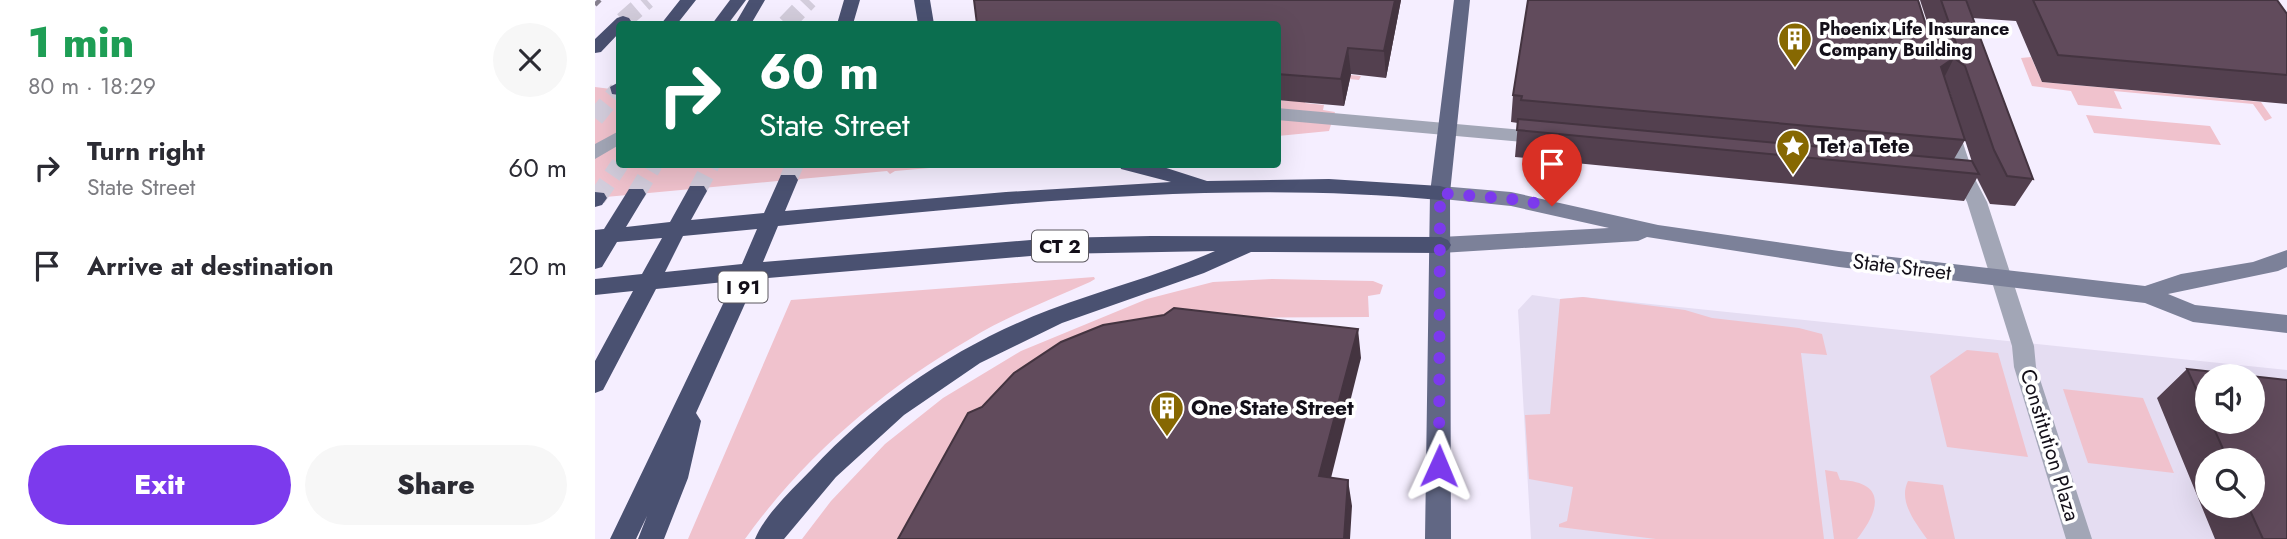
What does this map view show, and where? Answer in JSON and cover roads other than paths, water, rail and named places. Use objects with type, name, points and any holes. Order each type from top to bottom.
[{"type":"highway","points":[[671,21],[688,0]]},
{"type":"highway","points":[[722,21],[738,0]]},
{"type":"highway","points":[[745,21],[757,0]]},
{"type":"highway","points":[[846,21],[852,0]]},
{"type":"highway","points":[[922,0],[926,21]]},
{"type":"highway","points":[[595,48],[616,28]]},
{"type":"highway","points":[[1146,168],[1210,188]]},
{"type":"highway","name":"I 91","points":[[623,539],[695,391],[788,180]]},
{"type":"highway","points":[[595,237],[1053,195],[1210,188],[1344,186],[1440,193]]},
{"type":"highway","points":[[595,383],[697,191]]},
{"type":"highway","points":[[595,261],[636,194]]},
{"type":"highway","points":[[768,539],[808,491],[861,438],[905,401],[951,369],[1033,325],[1189,271],[1248,244]]},
{"type":"highway","name":"CT 2","points":[[595,287],[872,260],[1065,246],[1441,246]]},
{"type":"highway","points":[[651,539],[675,478],[695,391]]},
{"type":"main road","points":[[1438,539],[1440,193],[1462,0]]},
{"type":"main road","name":"State Street","points":[[1440,193],[1511,199],[1552,206],[1657,232],[1839,259],[2147,295],[2193,313],[2287,324]]},
{"type":"main road","name":"State Street","points":[[1441,246],[1657,232]]},
{"type":"main road","name":"State Street","points":[[2147,295],[2175,283],[2251,272],[2287,258]]},
{"type":"street","points":[[1281,114],[1563,140]]},
{"type":"street","name":"Constitution Plaza","points":[[1945,114],[1965,180],[1977,202],[2024,350],[2025,367],[2079,539]]},
{"type":"street","points":[[595,153],[616,139]]},
{"type":"street","points":[[1938,177],[1965,180]]},
{"type":"tunnel","points":[[623,21],[647,0]]},
{"type":"tunnel","points":[[789,21],[809,0]]},
{"type":"tunnel","points":[[595,118],[616,92]]},
{"type":"tunnel","points":[[597,198],[617,168]]},
{"type":"tunnel","points":[[636,194],[652,168]]},
{"type":"tunnel","points":[[697,191],[709,168]]},
{"type":"tunnel","points":[[788,180],[793,168]]},
{"type":"railway","points":[[595,5],[600,0]]},
{"type":"place","name":"Phoenix Life Insurance Company Building","points":[[1795,69]]},
{"type":"place","name":"Tet a Tete","points":[[1793,176]]},
{"type":"place","name":"One State Street","points":[[1167,438]]}]
